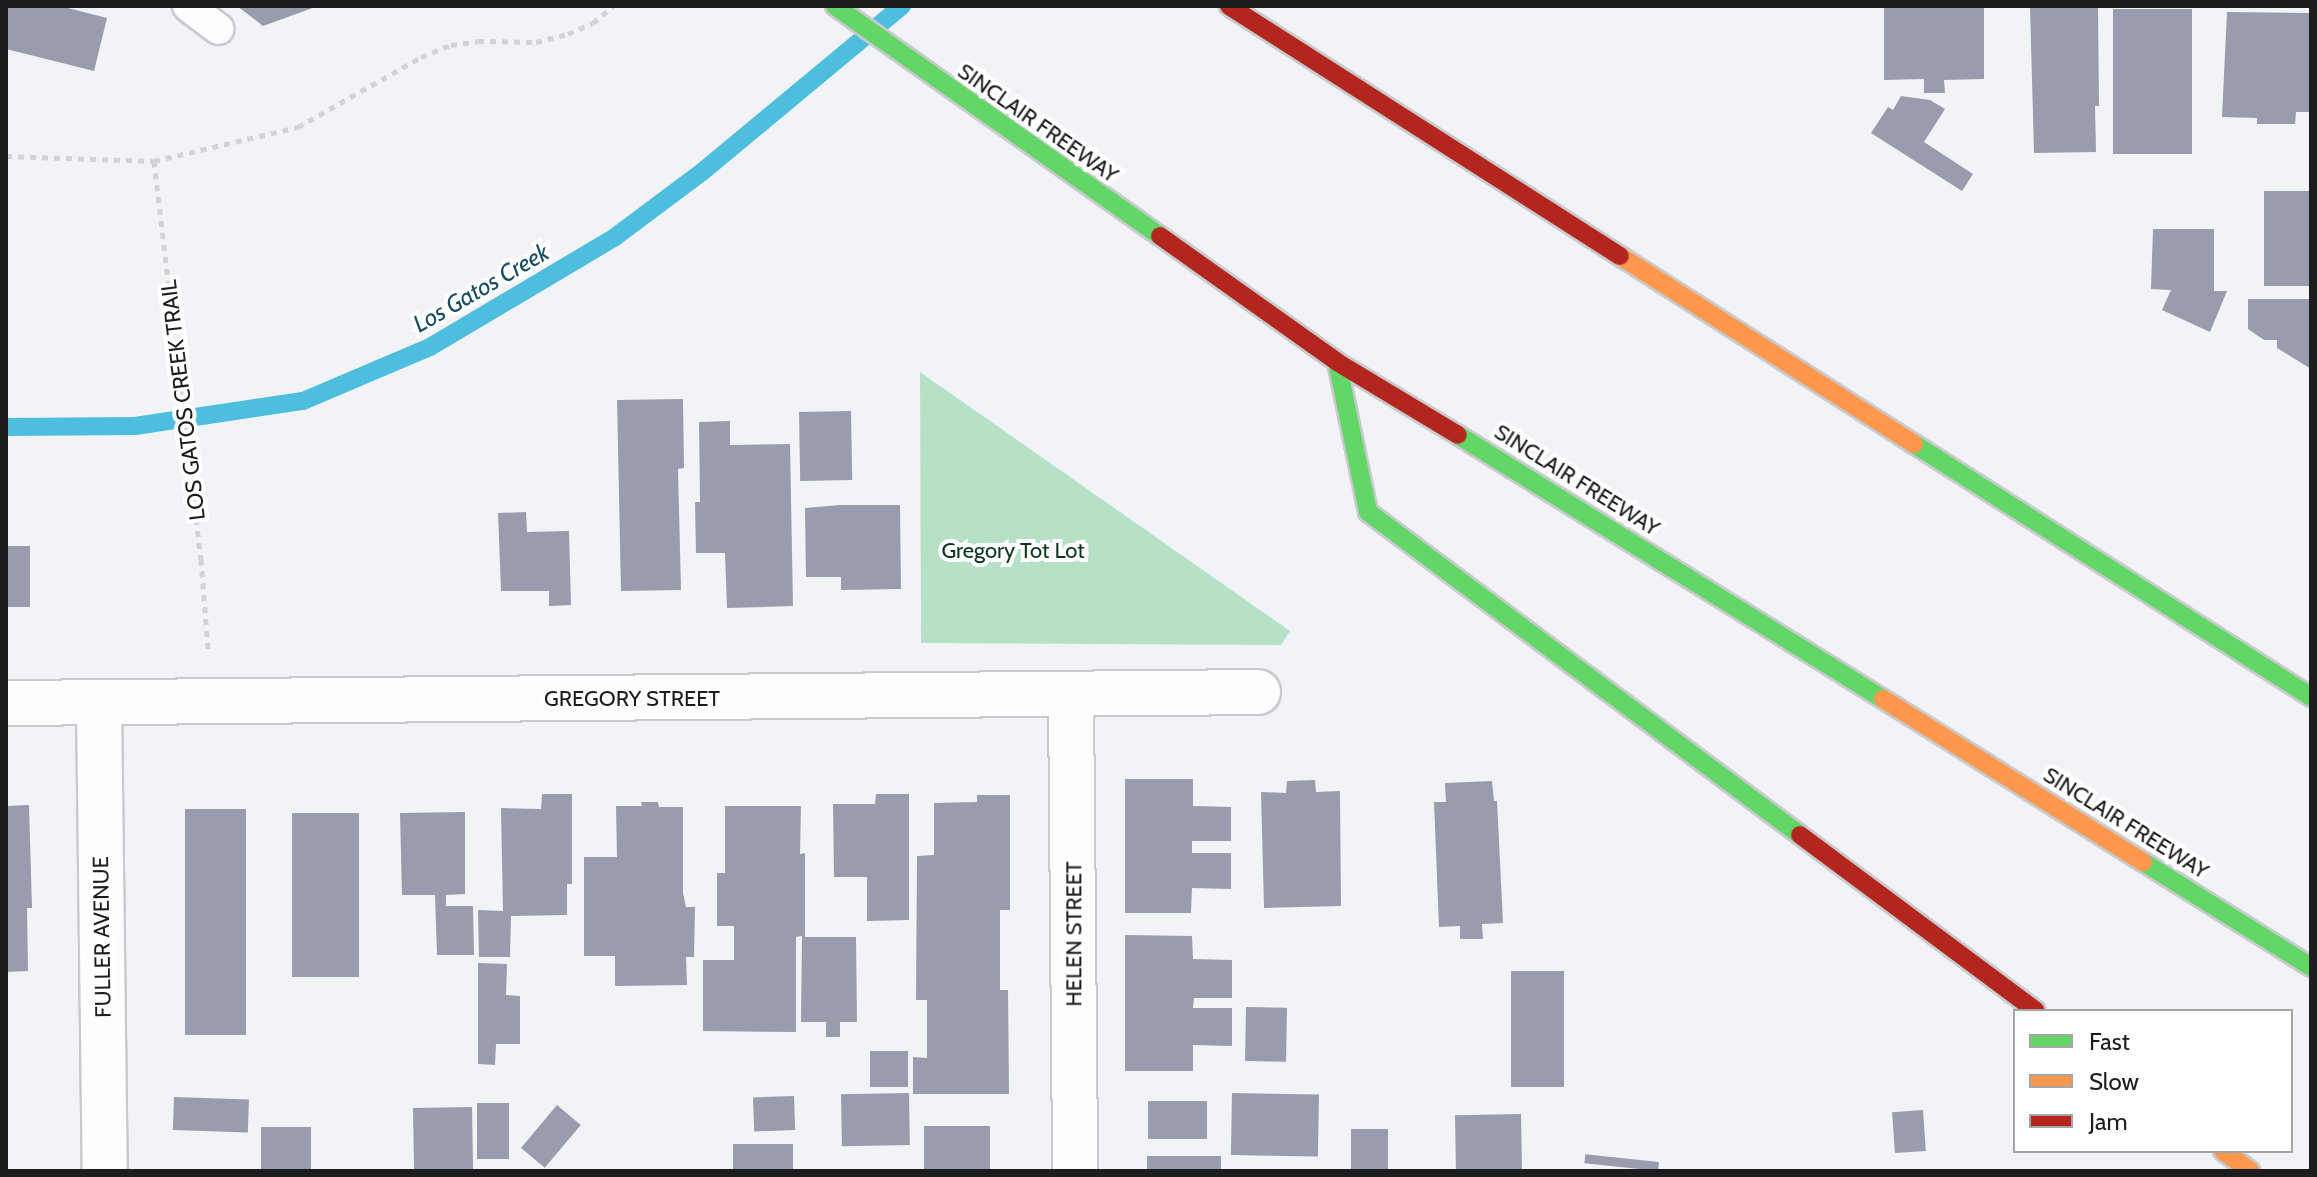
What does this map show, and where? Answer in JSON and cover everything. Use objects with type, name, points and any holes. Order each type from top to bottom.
[{"type":"highway","name":"SINCLAIR FREEWAY","points":[[835,6],[1050,162],[1337,362],[1487,452],[2311,967]]},
{"type":"highway","points":[[1229,6],[2311,697]]},
{"type":"highway","points":[[1337,362],[1368,512],[2033,1009]]},
{"type":"highway","points":[[2226,1153],[2251,1171]]},
{"type":"street","name":"GREGORY STREET","points":[[6,703],[1071,697],[1258,692]]},
{"type":"street","name":"HELEN STREET","points":[[1071,697],[1075,1171]]},
{"type":"street","name":"FULLER AVENUE","points":[[99,703],[105,1171]]},
{"type":"lane","points":[[188,6],[218,29]]},
{"type":"path","points":[[6,156],[154,161],[298,127],[421,57],[451,45],[478,41],[536,42],[568,34],[593,23],[613,6]]},
{"type":"path","name":"LOS GATOS CREEK TRAIL","points":[[154,161],[208,640]]},
{"type":"green space","name":"Gregory Tot Lot","points":[[920,372],[1290,631],[1281,645],[921,643]]},
{"type":"building","points":[[6,6],[60,6],[107,18],[94,71],[6,49]]},
{"type":"building","points":[[237,6],[318,6],[263,26]]},
{"type":"building","points":[[1984,6],[1984,79],[1944,80],[1945,93],[1924,93],[1924,79],[1884,80],[1884,7]]},
{"type":"building","points":[[2030,6],[2098,7],[2096,152],[2034,153]]},
{"type":"building","points":[[2113,9],[2192,9],[2192,154],[2113,154]]},
{"type":"building","points":[[2227,12],[2311,13],[2311,112],[2296,112],[2295,124],[2257,124],[2257,118],[2222,117]]},
{"type":"building","points":[[1901,96],[1930,100],[1945,109],[1924,142],[1973,174],[1962,191],[1871,133],[1888,107],[1893,110]]},
{"type":"building","points":[[2264,191],[2311,191],[2311,286],[2264,286]]},
{"type":"building","points":[[2153,229],[2214,229],[2214,291],[2227,291],[2210,332],[2162,310],[2171,290],[2151,289]]},
{"type":"building","points":[[2248,299],[2311,299],[2311,369],[2277,348],[2277,340],[2264,340],[2248,329]]},
{"type":"building","points":[[683,399],[684,468],[678,469],[681,590],[621,591],[617,400]]},
{"type":"building","points":[[851,411],[852,480],[800,481],[799,412]]},
{"type":"building","points":[[730,421],[730,445],[790,444],[793,606],[727,608],[725,553],[696,553],[695,502],[700,502],[699,422]]},
{"type":"building","points":[[900,505],[901,589],[841,590],[841,577],[806,577],[805,508]]},
{"type":"building","points":[[526,512],[527,532],[569,531],[571,605],[549,606],[549,591],[501,591],[498,513]]},
{"type":"building","points":[[6,546],[30,546],[30,607],[6,607]]},
{"type":"building","points":[[1125,779],[1193,779],[1193,806],[1231,807],[1231,841],[1192,841],[1192,853],[1231,853],[1231,889],[1192,888],[1191,913],[1125,913]]},
{"type":"building","points":[[1315,780],[1316,792],[1340,791],[1341,906],[1264,908],[1261,792],[1286,793],[1287,781]]},
{"type":"building","points":[[1492,781],[1494,801],[1497,801],[1503,923],[1482,924],[1483,939],[1460,939],[1460,926],[1439,927],[1434,802],[1446,802],[1445,783]]},
{"type":"building","points":[[542,794],[572,794],[572,884],[567,884],[567,915],[511,916],[510,957],[479,957],[478,910],[503,911],[501,808],[541,809]]},
{"type":"building","points":[[876,794],[909,794],[909,920],[867,921],[867,877],[834,877],[833,804],[875,804]]},
{"type":"building","points":[[977,795],[1010,795],[1010,910],[1000,910],[1000,990],[1008,990],[1009,1094],[913,1094],[913,1057],[927,1058],[927,1000],[916,1000],[917,856],[934,855],[934,803],[977,802]]},
{"type":"building","points":[[641,802],[658,802],[659,807],[683,807],[683,893],[686,907],[695,907],[694,957],[686,957],[687,985],[615,986],[615,956],[584,956],[584,857],[617,857],[616,806],[642,806]]},
{"type":"building","points":[[29,805],[32,908],[27,908],[28,971],[6,972],[6,806]]},
{"type":"building","points":[[725,806],[801,806],[800,854],[805,853],[805,937],[856,937],[857,1022],[840,1022],[840,1037],[826,1037],[826,1022],[801,1022],[802,936],[796,937],[796,1032],[703,1031],[703,960],[734,960],[734,926],[717,926],[717,873],[725,873]]},
{"type":"building","points":[[185,809],[246,809],[246,1035],[185,1035]]},
{"type":"building","points":[[465,812],[465,894],[446,895],[446,906],[473,906],[474,955],[437,955],[435,895],[402,895],[400,813]]},
{"type":"building","points":[[292,813],[359,813],[359,977],[292,977]]},
{"type":"building","points":[[1125,935],[1192,936],[1193,959],[1232,960],[1232,998],[1194,998],[1193,1008],[1232,1008],[1232,1046],[1193,1045],[1193,1071],[1125,1071]]},
{"type":"building","points":[[478,963],[507,964],[506,995],[520,996],[520,1044],[496,1044],[495,1065],[478,1064]]},
{"type":"building","points":[[1511,971],[1564,971],[1564,1087],[1511,1087]]},
{"type":"building","points":[[1246,1007],[1287,1008],[1286,1062],[1245,1061]]},
{"type":"building","points":[[870,1051],[908,1051],[908,1087],[870,1087]]},
{"type":"building","points":[[909,1093],[910,1145],[842,1146],[841,1094]]},
{"type":"building","points":[[1232,1093],[1319,1095],[1318,1157],[1231,1155]]},
{"type":"building","points":[[794,1096],[795,1130],[754,1131],[753,1097]]},
{"type":"building","points":[[174,1097],[249,1100],[248,1133],[173,1130]]},
{"type":"building","points":[[1148,1101],[1207,1101],[1207,1139],[1148,1139]]},
{"type":"building","points":[[477,1103],[509,1103],[509,1159],[477,1159]]},
{"type":"building","points":[[557,1105],[581,1125],[545,1168],[521,1148]]},
{"type":"building","points":[[472,1107],[473,1171],[414,1171],[413,1108]]},
{"type":"building","points":[[1923,1110],[1926,1151],[1895,1153],[1892,1112]]},
{"type":"building","points":[[1521,1114],[1522,1171],[1456,1171],[1455,1115]]},
{"type":"building","points":[[924,1126],[990,1126],[990,1171],[924,1171]]},
{"type":"building","points":[[261,1127],[311,1127],[311,1171],[261,1171]]},
{"type":"building","points":[[1351,1129],[1388,1129],[1388,1171],[1351,1171]]},
{"type":"building","points":[[733,1144],[793,1144],[793,1171],[733,1171]]},
{"type":"building","points":[[1585,1154],[1659,1162],[1658,1171],[1584,1163]]},
{"type":"building","points":[[1147,1156],[1221,1156],[1221,1171],[1147,1171]]},
{"type":"waterway","name":"Los Gatos Creek","points":[[6,427],[135,426],[303,401],[430,347],[615,237],[702,172],[902,6]]},
{"type":"traffic: fast","points":[[835,6],[1160,236]]},
{"type":"traffic: fast","points":[[1337,362],[1368,512],[1800,835]]},
{"type":"traffic: fast","points":[[1458,435],[1883,699]]},
{"type":"traffic: fast","points":[[1914,444],[2311,697]]},
{"type":"traffic: fast","points":[[2143,862],[2311,967]]},
{"type":"traffic: slow","points":[[1620,256],[1914,444]]},
{"type":"traffic: slow","points":[[1883,699],[2143,862]]},
{"type":"traffic: slow","points":[[2226,1153],[2251,1171]]},
{"type":"traffic: jam","points":[[1229,6],[1620,256]]},
{"type":"traffic: jam","points":[[1160,236],[1337,362],[1458,435]]},
{"type":"traffic: jam","points":[[1800,835],[2033,1009]]}]
